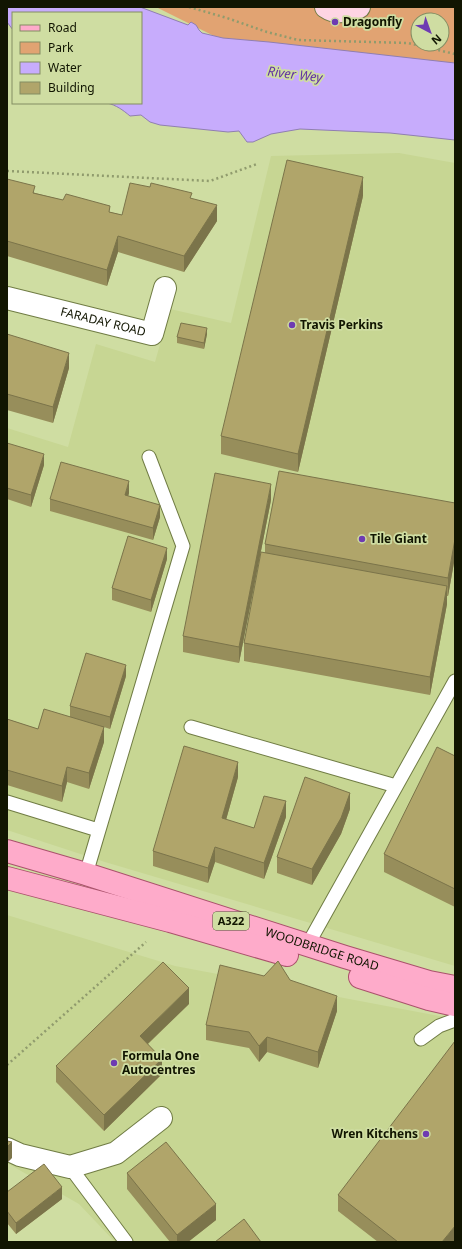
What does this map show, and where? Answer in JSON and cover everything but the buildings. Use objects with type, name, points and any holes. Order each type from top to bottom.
[{"type":"main road","name":"WOODBRIDGE ROAD","points":[[7,851],[86,874],[307,946],[428,982],[455,987]]},
{"type":"main road","name":"WOODBRIDGE ROAD","points":[[7,878],[170,921],[347,972],[429,999],[455,1005]]},
{"type":"street","points":[[326,7],[334,11],[343,11],[359,7]]},
{"type":"street","name":"FARADAY ROAD","points":[[7,298],[152,334],[165,288]]},
{"type":"street","points":[[7,1148],[20,1154],[70,1167],[116,1153],[161,1118]]},
{"type":"lane","points":[[86,874],[183,546],[149,457]]},
{"type":"lane","points":[[307,946],[455,681]]},
{"type":"lane","points":[[191,727],[396,786]]},
{"type":"lane","points":[[7,802],[98,830]]},
{"type":"lane","points":[[421,1039],[439,1026],[455,1020]]},
{"type":"lane","points":[[70,1167],[126,1242]]},
{"type":"path","points":[[7,171],[210,181],[256,164]]},
{"type":"path","points":[[7,1065],[170,921]]},
{"type":"shaded area","points":[[399,153],[455,163],[455,966],[105,862],[7,830],[7,428],[68,447],[96,344],[155,362],[170,309],[231,323],[271,156]]},
{"type":"shaded area","points":[[7,915],[175,966],[455,1019],[455,1242],[115,1242],[79,1204],[7,1163]]},
{"type":"green space","points":[[156,7],[455,7],[455,67],[220,39]]},
{"type":"water","name":"River Wey","points":[[7,7],[140,7],[188,25],[191,22],[196,25],[202,33],[223,38],[455,63],[455,140],[390,133],[300,129],[271,134],[253,142],[247,142],[239,131],[228,132],[160,125],[150,122],[141,115],[130,116],[119,108],[110,104],[142,104],[142,12],[12,12],[12,29],[7,22]]},
{"type":"place","name":"Dragonfly","points":[[335,22]]},
{"type":"place","name":"Travis Perkins","points":[[292,325]]},
{"type":"place","name":"Tile Giant","points":[[362,539]]},
{"type":"place","name":"Formula One Autocentres","points":[[114,1063]]},
{"type":"place","name":"Wren Kitchens","points":[[426,1134]]}]
